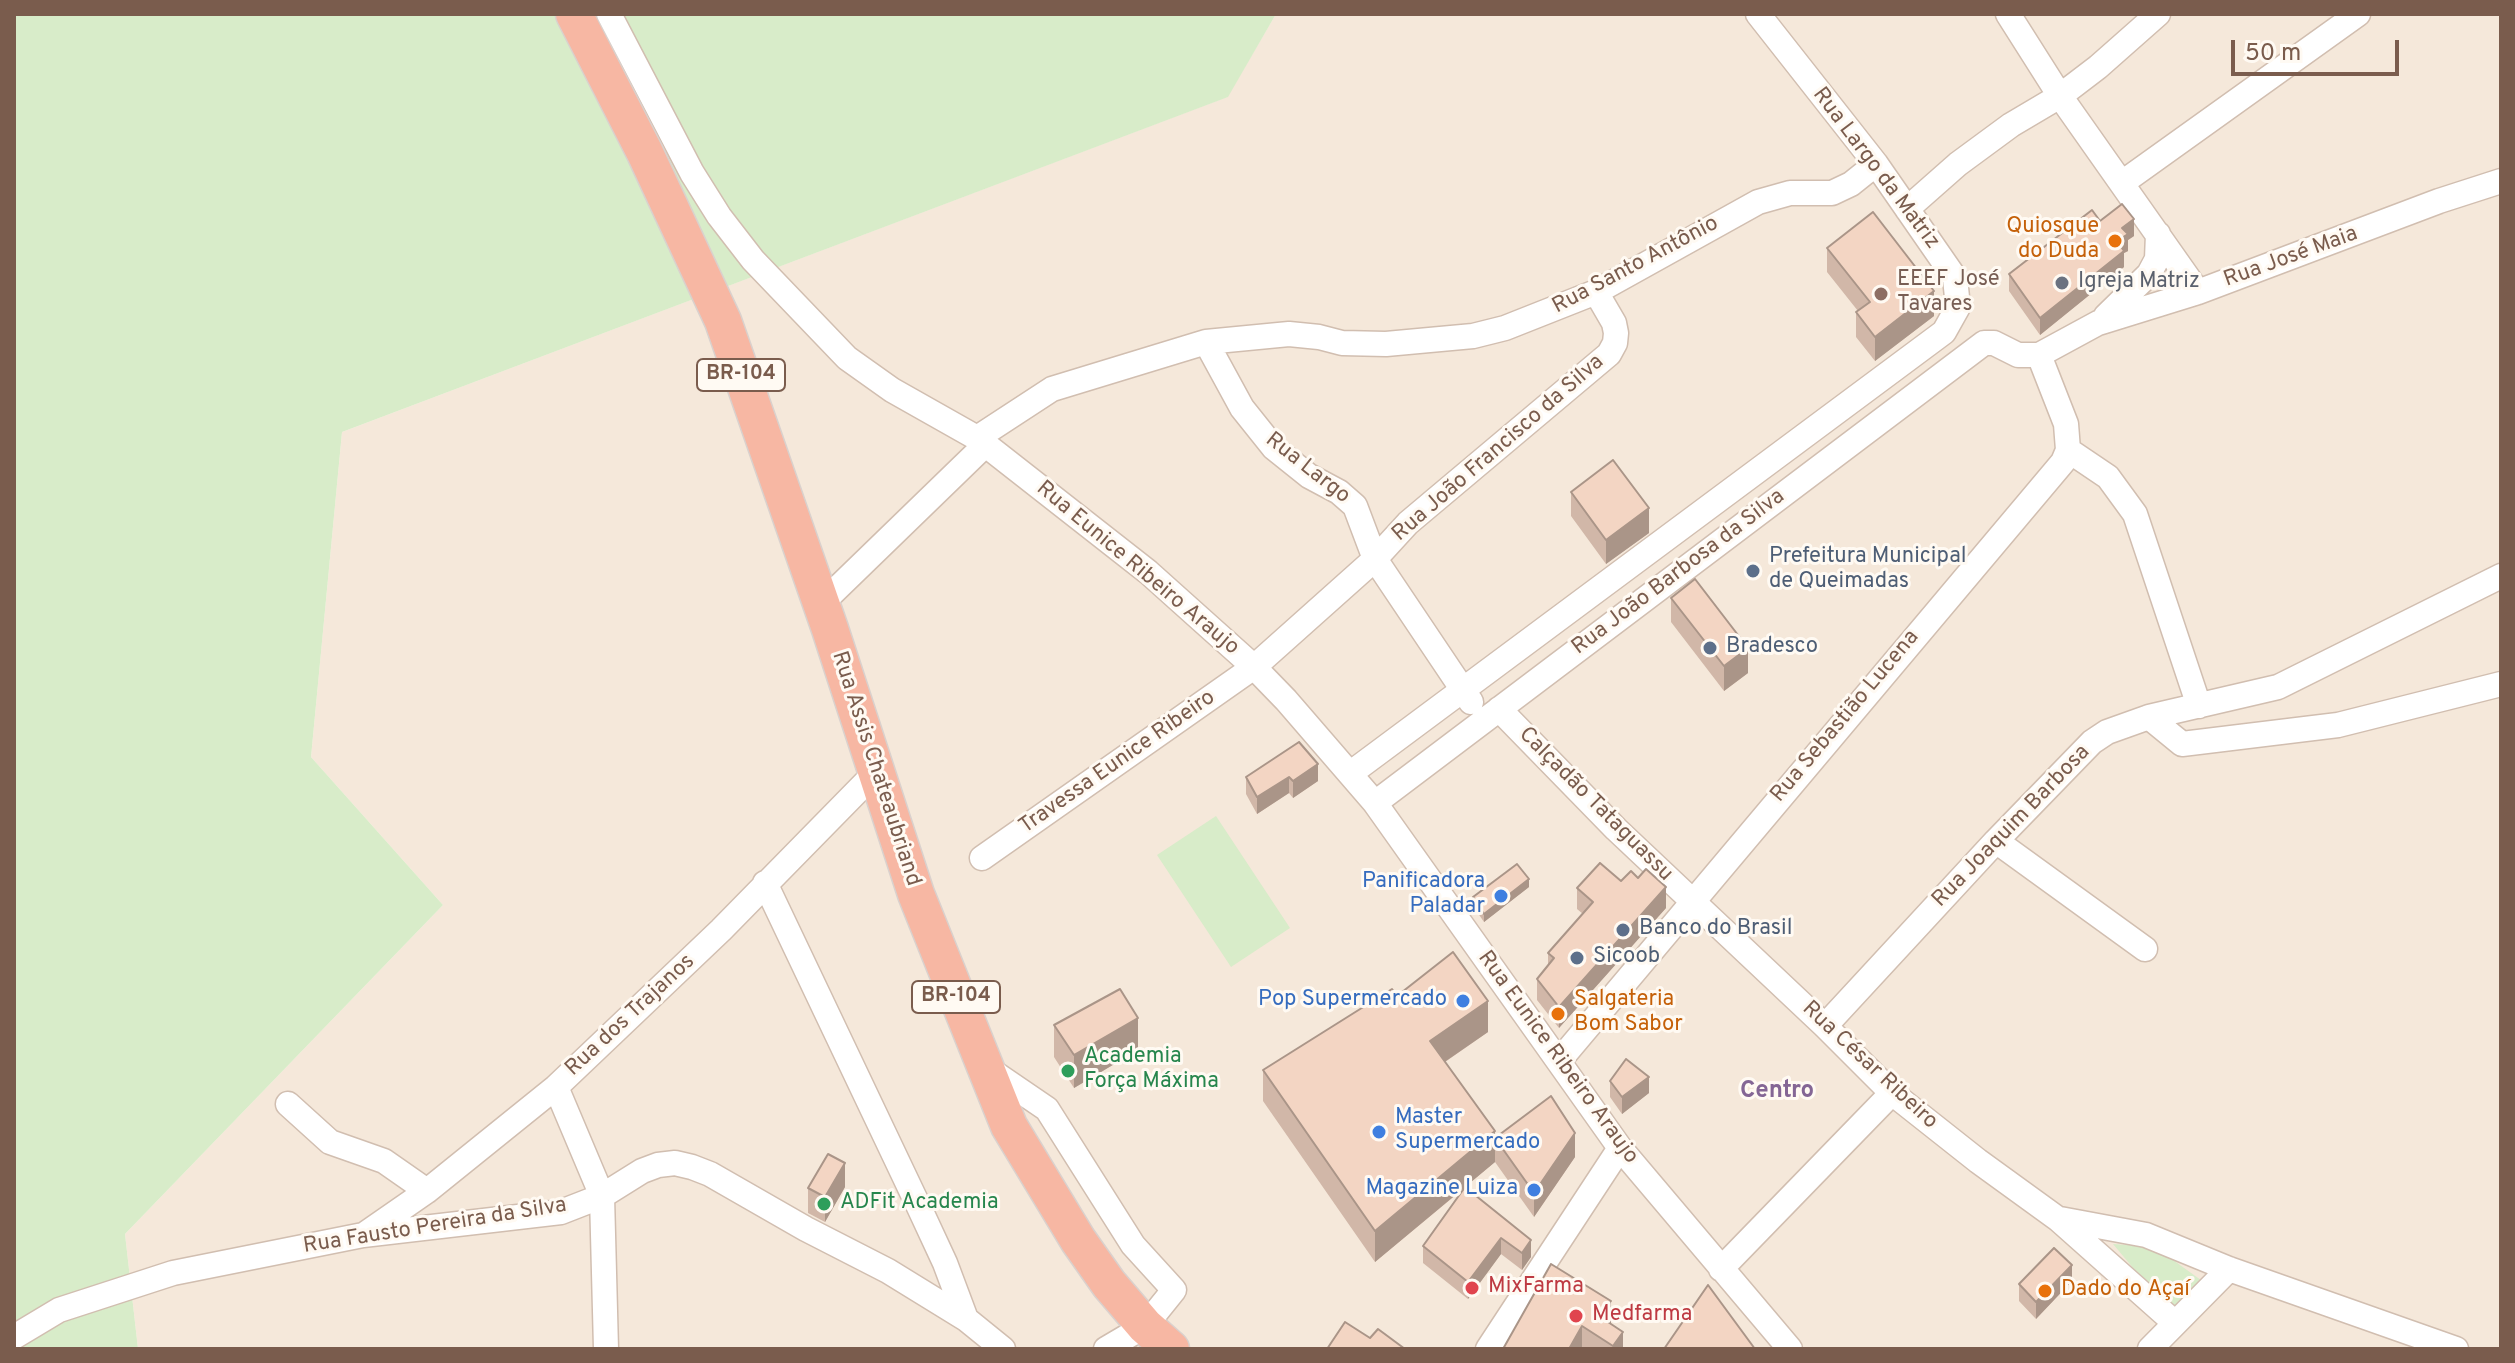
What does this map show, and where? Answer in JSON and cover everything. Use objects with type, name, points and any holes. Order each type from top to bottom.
[{"type":"highway","name":"Rua Assis Chateaubriand","points":[[574,14],[645,153],[723,321],[821,604],[916,894],[1009,1126],[1078,1240],[1109,1284],[1158,1338]]},
{"type":"street","name":"Rua Eunice Ribeiro Araujo","points":[[609,14],[692,173],[719,216],[753,260],[847,358],[892,390],[981,442],[1148,572],[1254,667],[1375,803],[1620,1148],[1790,1349]]},
{"type":"street","name":"Rua Largo da Matriz","points":[[1758,14],[1876,164],[1955,278],[1958,307],[1944,332]]},
{"type":"street","points":[[2008,14],[2060,96],[2198,292]]},
{"type":"street","points":[[1907,209],[1958,164],[2098,67],[2158,14]]},
{"type":"street","points":[[2122,183],[2358,14]]},
{"type":"street","name":"Rua Santo Antônio","points":[[821,604],[981,442],[1052,389],[1206,342],[1289,334],[1361,344],[1473,336],[1539,316],[1596,292],[1758,202],[1790,193],[1832,193],[1851,184],[1876,164]]},
{"type":"street","name":"Rua José Maia","points":[[2039,355],[2098,323],[2198,292],[2439,201],[2501,181]]},
{"type":"street","points":[[2098,323],[2149,274],[2157,259],[2158,234]]},
{"type":"street","name":"Rua João Francisco da Silva","points":[[1254,667],[1375,559],[1408,523],[1609,354],[1615,343],[1614,323],[1596,292]]},
{"type":"street","name":"Rua João Barbosa da Silva","points":[[1351,773],[1944,332]]},
{"type":"street","name":"Rua Largo","points":[[1206,342],[1242,408],[1274,448],[1355,506],[1375,559],[1463,691]]},
{"type":"street","name":"Rua João Barbosa da Silva","points":[[1375,803],[1984,343],[1994,343],[2018,355],[2039,355]]},
{"type":"street","points":[[2039,355],[2066,424],[2068,450],[2108,477],[2135,514],[2199,706]]},
{"type":"street","name":"Rua Sebastião Lucena","points":[[1559,1061],[2063,462],[2068,450]]},
{"type":"street","name":"Rua Joaquim Barbosa","points":[[1825,1026],[1996,841],[2092,742],[2107,732],[2149,717],[2278,687],[2501,576]]},
{"type":"street","name":"Travessa Eunice Ribeiro","points":[[982,858],[1254,667]]},
{"type":"street","points":[[2149,717],[2182,744],[2338,725],[2501,684]]},
{"type":"street","name":"Calçadão Tataguassu","points":[[1463,691],[1492,714],[1692,900]]},
{"type":"street","name":"Rua dos Trajanos","points":[[363,1235],[427,1191],[556,1087],[647,1003],[877,771]]},
{"type":"street","points":[[1996,841],[2145,949]]},
{"type":"street","points":[[765,883],[925,1221],[966,1319]]},
{"type":"street","name":"Rua César Ribeiro","points":[[1692,900],[1892,1093],[2058,1219],[2175,1323]]},
{"type":"street","points":[[984,1065],[1047,1109],[1133,1245],[1174,1290],[1158,1338],[1106,1349]]},
{"type":"street","points":[[556,1087],[602,1196],[606,1349]]},
{"type":"street","points":[[1721,1269],[1892,1093]]},
{"type":"street","points":[[288,1104],[330,1142],[384,1161],[427,1191]]},
{"type":"street","points":[[1488,1349],[1620,1148]]},
{"type":"street","name":"Rua Fausto Pereira da Silva","points":[[14,1337],[59,1310],[173,1273],[363,1235],[561,1212],[602,1196],[642,1171],[675,1163],[692,1167],[888,1271],[966,1319],[1003,1349]]},
{"type":"street","points":[[1078,1240],[1116,1218]]},
{"type":"street","name":"Rua César Ribeiro","points":[[2058,1219],[2146,1235],[2229,1269],[2456,1349]]},
{"type":"street","points":[[2150,1349],[2229,1269]]},
{"type":"shaded area","points":[[1276,14],[2501,14],[2501,1349],[138,1349],[125,1234],[443,905],[311,757],[342,432],[1227,97]]},
{"type":"green space","points":[[14,14],[1276,14],[1228,97],[342,432],[311,757],[443,905],[125,1234],[138,1349],[14,1349]]},
{"type":"green space","points":[[1216,816],[1290,928],[1231,967],[1157,855]]},
{"type":"green space","points":[[2113,1244],[2155,1247],[2205,1283],[2178,1308],[2134,1269]]},
{"type":"building","points":[[2122,204],[2134,219],[2122,228],[2128,234],[2117,241],[2124,251],[2040,318],[2009,274],[2092,210],[2100,221]]},
{"type":"building","name":"EEEF José Tavares","points":[[1873,212],[1934,291],[1875,337],[1856,312],[1870,302],[1827,248]]},
{"type":"building","points":[[1613,460],[1649,508],[1606,540],[1571,492]]},
{"type":"building","points":[[1695,579],[1748,648],[1724,666],[1671,598]]},
{"type":"building","points":[[1299,742],[1318,764],[1293,781],[1289,777],[1257,797],[1246,777]]},
{"type":"building","points":[[1600,863],[1621,881],[1631,871],[1638,878],[1646,869],[1666,887],[1559,1007],[1537,979],[1554,958],[1548,953],[1593,902],[1577,888]]},
{"type":"building","name":"Panificadora Paladar","points":[[1517,864],[1529,879],[1484,914],[1473,897]]},
{"type":"building","name":"Master Supermercado","points":[[1453,952],[1488,1001],[1430,1041],[1495,1131],[1375,1231],[1263,1070],[1392,989],[1397,996]]},
{"type":"building","points":[[1120,989],[1138,1018],[1074,1055],[1054,1025]]},
{"type":"building","points":[[1626,1059],[1649,1077],[1622,1097],[1610,1081]]},
{"type":"building","points":[[1551,1096],[1575,1133],[1534,1193],[1495,1138]]},
{"type":"building","points":[[828,1154],[845,1163],[825,1197],[808,1188]]},
{"type":"building","points":[[1465,1187],[1531,1240],[1522,1253],[1501,1238],[1468,1282],[1423,1246]]},
{"type":"building","points":[[2054,1248],[2072,1265],[2036,1302],[2019,1284]]},
{"type":"building","points":[[1551,1264],[1611,1301],[1599,1316],[1623,1332],[1613,1346],[1582,1326],[1569,1349],[1503,1349]]},
{"type":"building","points":[[1708,1285],[1755,1349],[1664,1349]]},
{"type":"building","points":[[1345,1322],[1370,1338],[1378,1329],[1405,1349],[1327,1349]]},
{"type":"place","name":"Quiosque do Duda","points":[[2115,241]]},
{"type":"place","name":"Igreja Matriz","points":[[2062,283]]},
{"type":"place","name":"EEEF José Tavares","points":[[1881,294]]},
{"type":"place","name":"Prefeitura Municipal de Queimadas","points":[[1753,571]]},
{"type":"place","name":"Bradesco","points":[[1710,648]]},
{"type":"place","name":"Panificadora Paladar","points":[[1501,896]]},
{"type":"place","name":"Banco do Brasil","points":[[1623,930]]},
{"type":"place","name":"Sicoob","points":[[1577,958]]},
{"type":"place","name":"Pop Supermercado","points":[[1463,1001]]},
{"type":"place","name":"Salgateria Bom Sabor","points":[[1558,1014]]},
{"type":"place","name":"Academia Força Máxima","points":[[1068,1071]]},
{"type":"place","name":"Master Supermercado","points":[[1379,1132]]},
{"type":"place","name":"Magazine Luiza","points":[[1534,1190]]},
{"type":"place","name":"ADFit Academia","points":[[824,1204]]},
{"type":"place","name":"MixFarma","points":[[1472,1288]]},
{"type":"place","name":"Dado do Açaí","points":[[2045,1291]]},
{"type":"place","name":"Medfarma","points":[[1576,1316]]},
{"type":"district","name":"Centro","points":[[1777,1092]]}]
